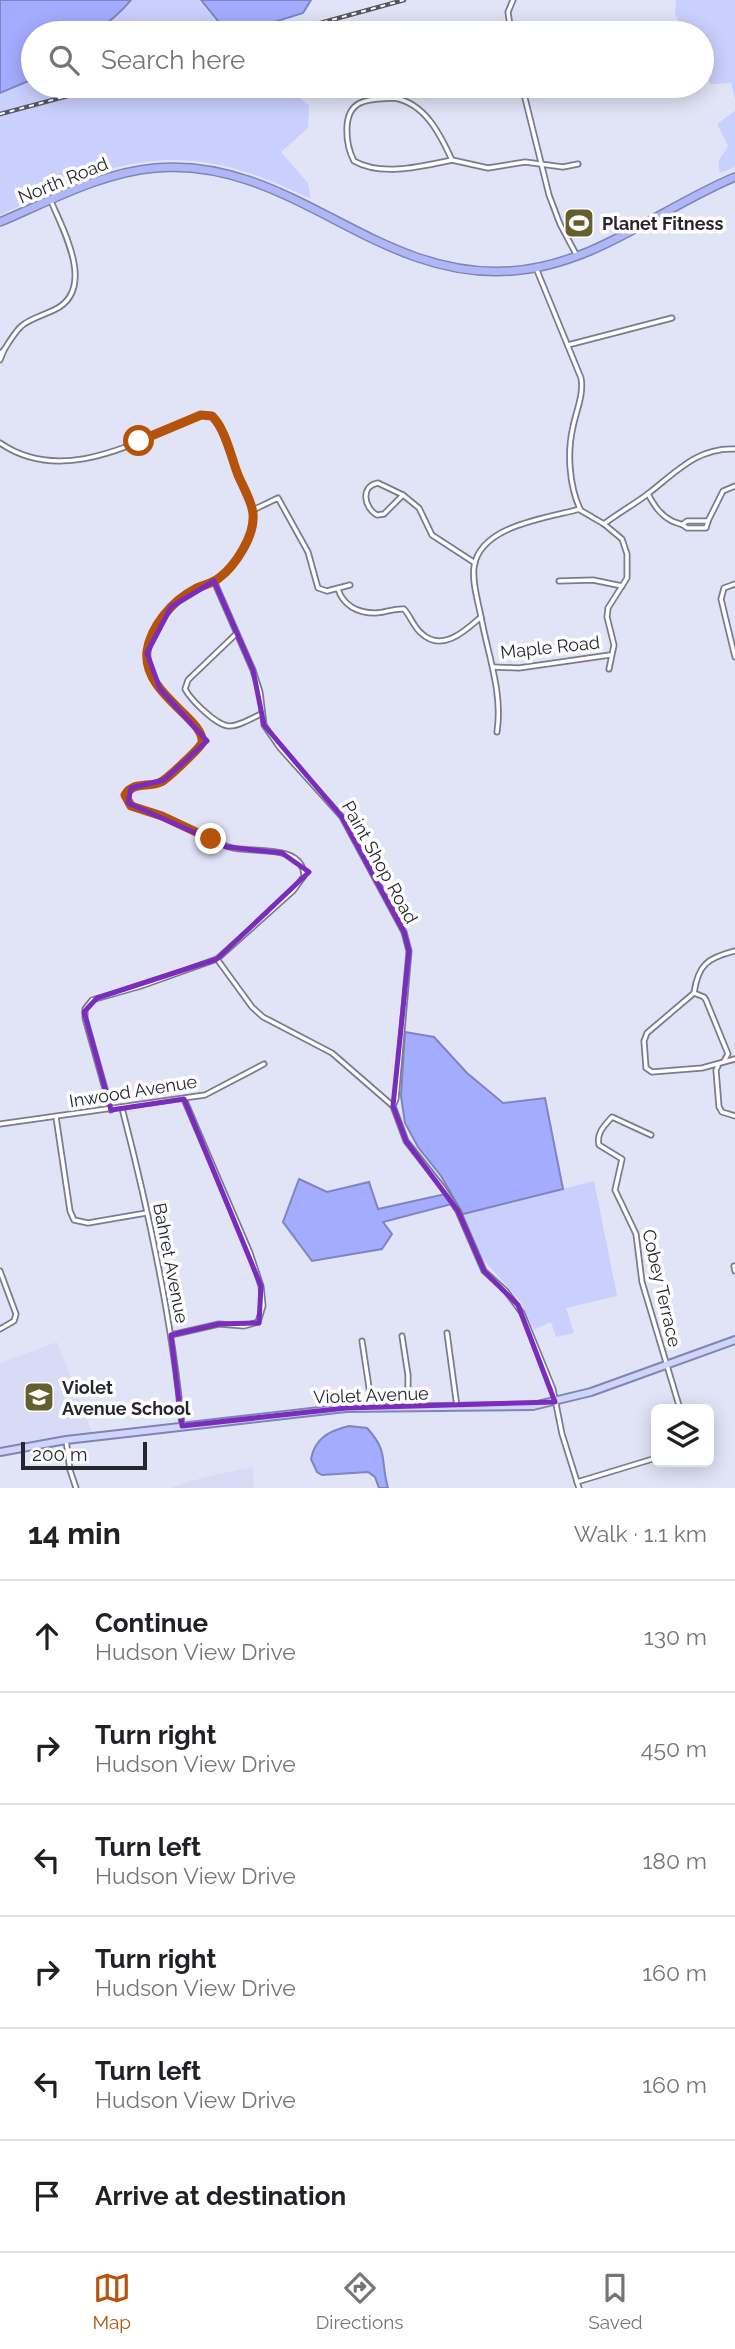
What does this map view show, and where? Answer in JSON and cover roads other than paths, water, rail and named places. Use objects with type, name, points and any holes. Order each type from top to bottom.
[{"type":"highway","name":"North Road","points":[[0,222],[120,174],[157,168],[195,168],[255,181],[399,253],[435,265],[489,272],[536,268],[578,257],[735,177]]},
{"type":"main road","name":"Violet Avenue","points":[[0,1452],[66,1440],[312,1411],[372,1407],[522,1407],[555,1402],[735,1340]]},
{"type":"street","points":[[509,21],[508,12],[513,0]]},
{"type":"street","points":[[452,160],[435,128],[409,102],[394,98],[371,100],[356,104],[350,113],[349,148],[357,163],[367,167],[395,168],[452,160],[488,168],[525,162],[567,167],[578,164]]},
{"type":"street","points":[[525,98],[541,165],[558,218],[578,257]]},
{"type":"street","points":[[0,360],[8,342],[24,322],[56,309],[64,303],[74,286],[76,278],[73,257],[51,201]]},
{"type":"street","points":[[536,268],[582,384],[570,440],[572,479],[580,509],[604,524],[622,540],[627,554],[629,571],[608,608],[607,617],[614,645],[609,669]]},
{"type":"street","points":[[568,345],[672,318]]},
{"type":"street","points":[[0,443],[33,458],[58,462],[74,461],[112,452],[201,415],[208,415],[216,420],[221,430],[253,510],[253,527],[248,539],[228,569],[214,581],[188,593],[171,607],[154,630],[147,653],[149,668],[155,681],[171,704],[199,730],[202,743],[168,778],[156,784],[133,787],[125,795],[131,806],[176,822],[227,847],[277,851],[288,855],[303,867],[304,876],[299,884],[217,959],[141,986],[97,998],[86,1006],[85,1018],[111,1110]]},
{"type":"street","points":[[604,524],[699,455],[717,449],[735,449]]},
{"type":"street","points":[[403,495],[384,513],[377,515],[371,511],[366,495],[371,484],[378,483],[403,495],[419,508],[432,535],[475,563]]},
{"type":"street","points":[[648,494],[662,514],[674,523],[683,524],[687,528],[706,528],[723,491],[735,486]]},
{"type":"street","points":[[253,510],[278,498],[308,552],[317,587],[326,591],[350,585]]},
{"type":"street","points":[[497,732],[500,714],[476,590],[475,563],[488,544],[504,531],[523,523],[580,509]]},
{"type":"street","points":[[683,524],[687,521],[708,521]]},
{"type":"street","points":[[559,582],[593,580],[622,586]]},
{"type":"street","name":"Paint Shop Road","points":[[214,581],[251,665],[260,692],[264,725],[276,743],[342,817],[404,932],[409,950],[393,1106]]},
{"type":"street","points":[[735,584],[724,588],[722,599],[735,657]]},
{"type":"street","points":[[338,589],[341,599],[348,606],[376,613],[404,609],[418,631],[430,639],[440,641],[463,634],[481,617]]},
{"type":"street","points":[[236,634],[188,680],[185,689],[195,703],[225,725],[235,725],[261,714]]},
{"type":"street","name":"Maple Road","points":[[493,667],[519,668],[610,655]]},
{"type":"street","points":[[735,951],[719,955],[701,969],[695,977],[694,993],[647,1033],[644,1041],[646,1068],[656,1073],[721,1064],[735,1059]]},
{"type":"street","points":[[217,959],[252,1007],[263,1017],[331,1053],[393,1106],[407,1142],[458,1211],[484,1272],[518,1304],[553,1389],[579,1488]]},
{"type":"street","points":[[694,993],[704,996],[729,1054],[716,1070],[719,1107],[722,1112],[735,1116]]},
{"type":"street","name":"Inwood Avenue","points":[[0,1124],[184,1100],[216,1091],[264,1064]]},
{"type":"street","points":[[171,1335],[219,1324],[250,1325],[258,1322],[263,1306],[261,1286],[250,1253],[184,1100]]},
{"type":"street","name":"Bahret Avenue","points":[[122,1108],[171,1335],[182,1426]]},
{"type":"street","name":"Cobey Terrace","points":[[651,1135],[612,1116],[598,1139],[599,1145],[622,1159],[615,1190],[636,1234],[642,1282],[666,1365]]},
{"type":"street","points":[[56,1117],[70,1210],[74,1220],[88,1223],[146,1213]]},
{"type":"street","points":[[0,1270],[16,1314],[14,1321],[0,1329]]},
{"type":"street","points":[[447,1333],[457,1407]]},
{"type":"street","points":[[402,1336],[408,1374],[408,1407]]},
{"type":"street","points":[[362,1340],[372,1407]]},
{"type":"street","points":[[666,1365],[678,1404]]},
{"type":"street","points":[[66,1440],[70,1470],[76,1488]]},
{"type":"street","points":[[577,1482],[651,1460]]},
{"type":"water","points":[[0,0],[131,0],[110,21],[21,21],[21,84],[0,93]]},
{"type":"water","points":[[201,0],[311,0],[303,13],[278,21],[218,21]]},
{"type":"water","points":[[405,1032],[434,1037],[467,1073],[503,1103],[545,1098],[563,1189],[463,1214],[405,1123],[401,1096]]},
{"type":"water","points":[[299,1179],[327,1192],[369,1182],[378,1209],[445,1194],[452,1204],[383,1222],[392,1234],[382,1249],[312,1261],[283,1222]]},
{"type":"water","points":[[349,1426],[367,1428],[374,1436],[383,1456],[388,1488],[379,1488],[375,1477],[368,1472],[322,1475],[317,1472],[311,1459],[316,1446],[324,1436]]},
{"type":"railway","points":[[328,21],[404,0]]},
{"type":"railway","points":[[0,114],[60,98]]},
{"type":"place","name":"Planet Fitness","points":[[579,223]]},
{"type":"place","name":"Violet Avenue School","points":[[39,1397]]}]
